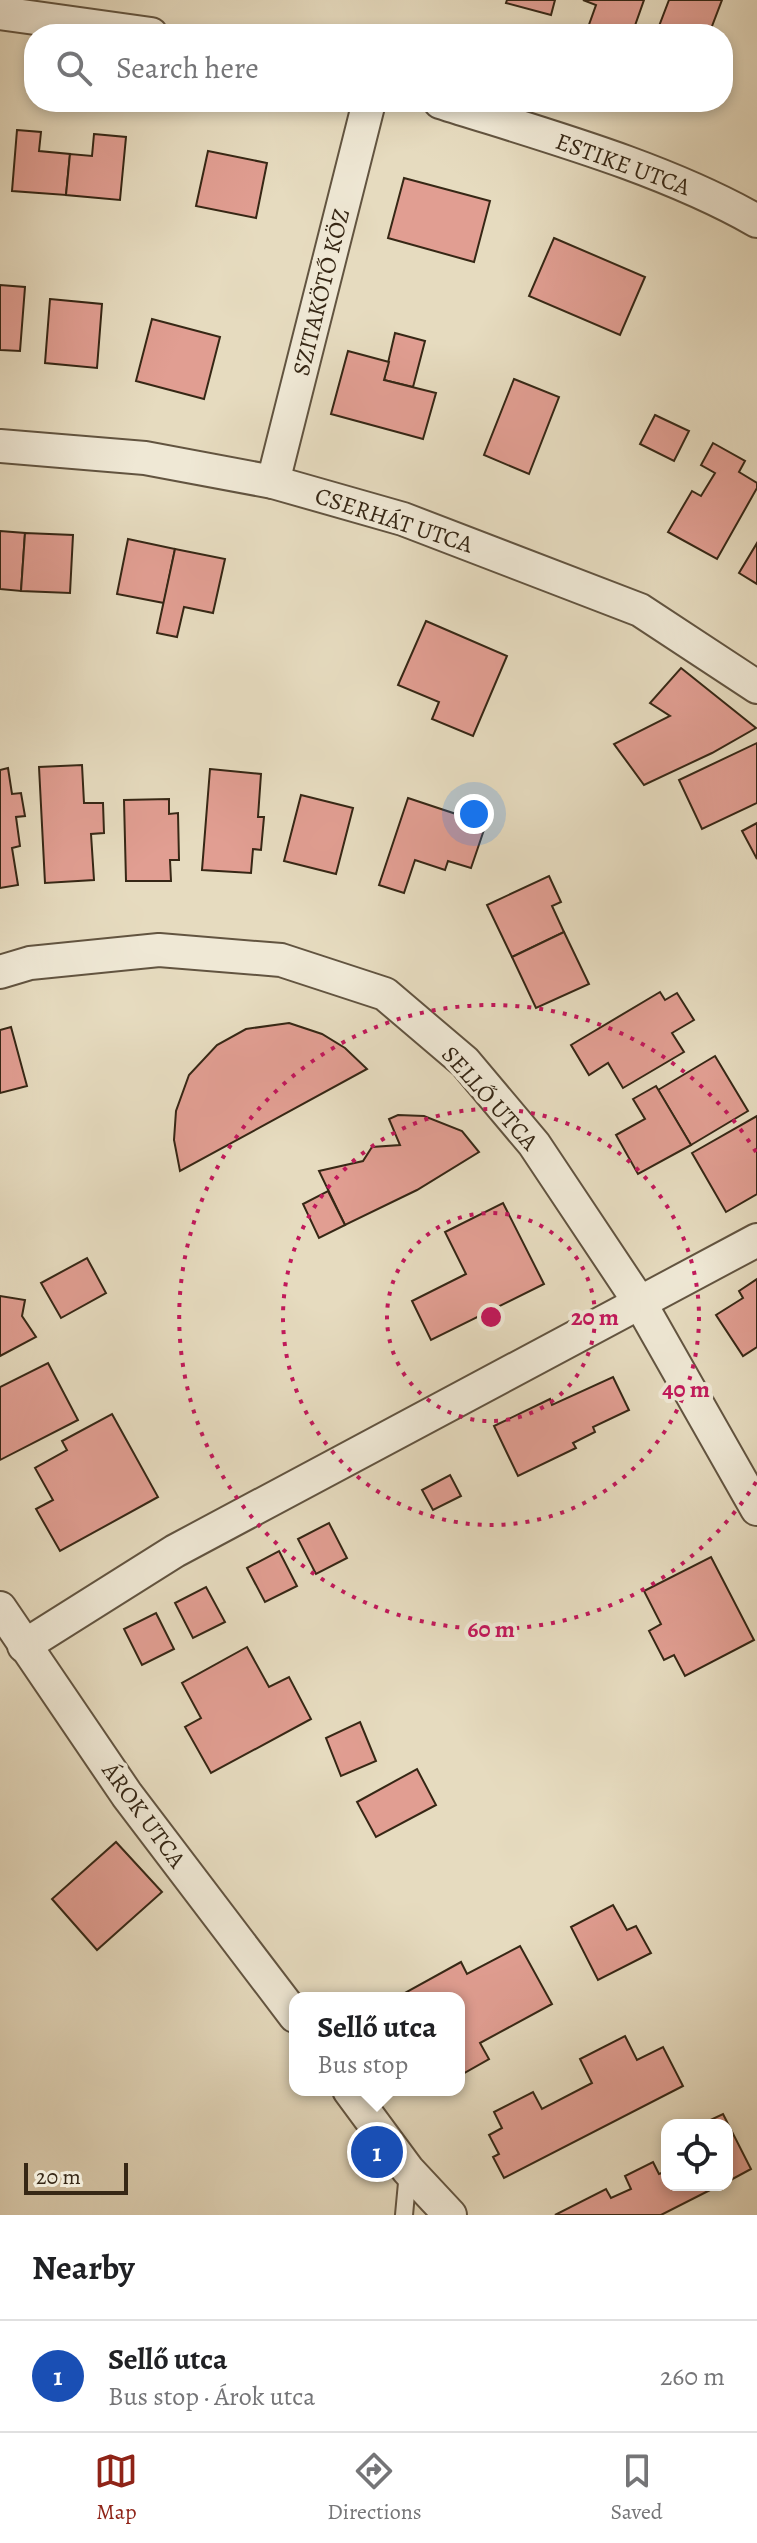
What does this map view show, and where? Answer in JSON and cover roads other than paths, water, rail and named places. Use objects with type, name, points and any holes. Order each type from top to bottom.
[{"type":"street","points":[[0,13],[79,24]]},
{"type":"street","name":"SZITAKÖTŐ KÖZ","points":[[273,482],[366,112]]},
{"type":"street","name":"ESTIKE UTCA","points":[[472,112],[578,145],[723,202],[757,221]]},
{"type":"street","name":"CSERHÁT UTCA","points":[[0,446],[145,458],[273,482],[403,519],[640,610],[757,687]]},
{"type":"street","name":"SELLŐ UTCA","points":[[0,972],[30,963],[159,950],[281,960],[385,994],[465,1062],[534,1144],[640,1303],[757,1509]]},
{"type":"street","points":[[24,1646],[175,1551],[757,1240]]},
{"type":"street","name":"ÁROK UTCA","points":[[0,1608],[127,1795],[289,2008]]},
{"type":"street","points":[[353,2096],[408,2170],[450,2215]]},
{"type":"lane","points":[[404,2215],[408,2170]]},
{"type":"place","name":"Sellő utca","points":[[377,2152]]}]
